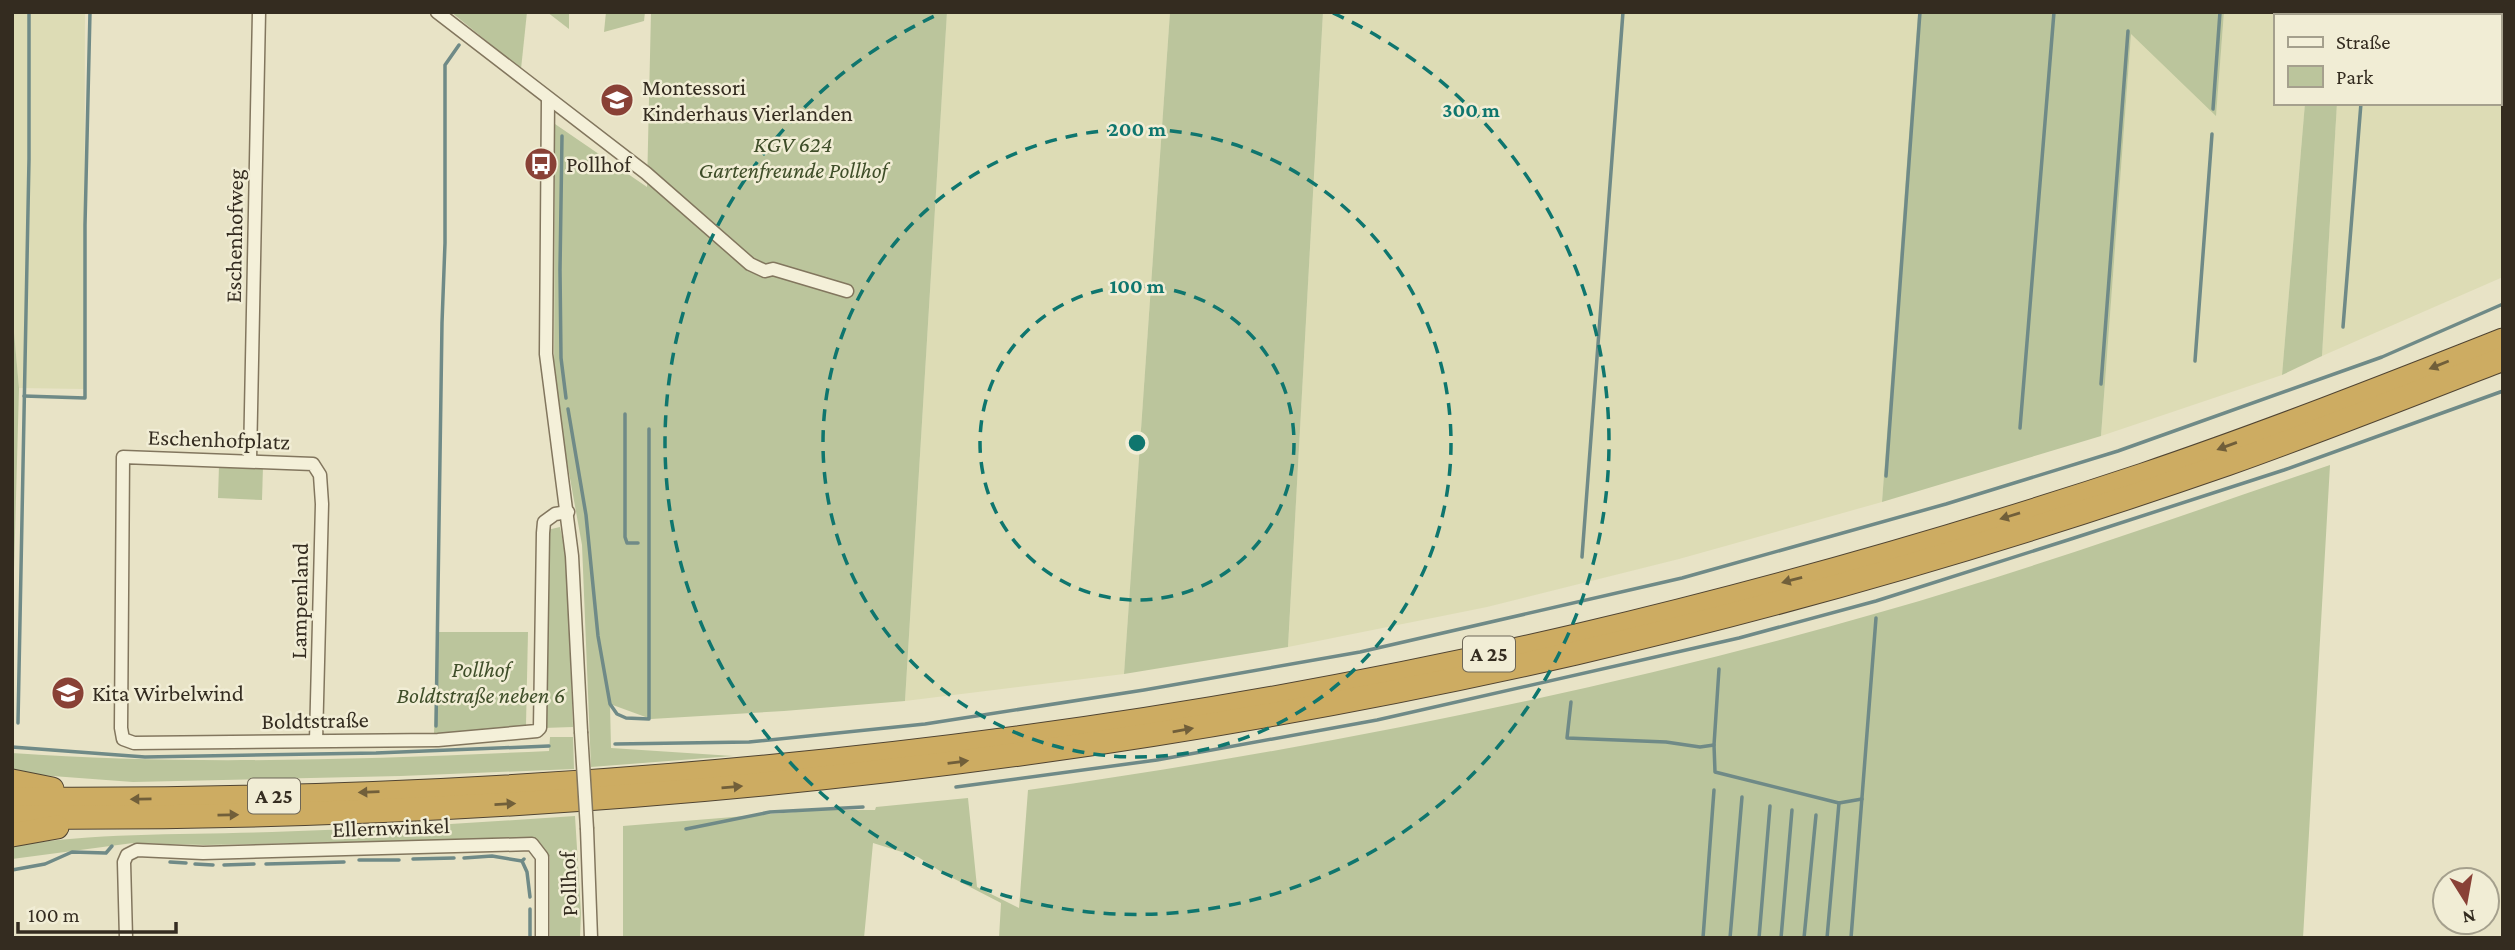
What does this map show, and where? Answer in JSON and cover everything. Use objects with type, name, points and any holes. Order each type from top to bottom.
[{"type":"highway","name":"A 25","points":[[12,817],[110,808],[734,770],[1147,719],[1298,692],[1589,632],[1836,568],[2139,476],[2503,340]]},
{"type":"highway","name":"A 25","points":[[12,799],[110,808],[437,808],[734,787],[1151,736],[1301,710],[1579,652],[1763,606],[1960,550],[2231,462],[2503,359]]},
{"type":"highway","points":[[12,781],[110,808]]},
{"type":"highway","points":[[12,835],[110,808]]},
{"type":"street","name":"Eschenhofweg","points":[[250,460],[260,12]]},
{"type":"street","points":[[437,12],[646,173],[750,264],[765,271],[773,269],[847,291]]},
{"type":"street","points":[[548,99],[546,354],[568,512]]},
{"type":"street","name":"Eschenhofplatz","points":[[123,457],[313,464]]},
{"type":"street","name":"Boldtstraße","points":[[123,457],[121,729],[123,739],[134,743],[438,740],[537,731],[540,728],[544,522],[555,514],[568,512]]},
{"type":"street","name":"Lampenland","points":[[313,464],[320,475],[322,505],[316,741]]},
{"type":"street","name":"Pollhof","points":[[568,512],[577,626],[591,938]]},
{"type":"street","name":"Pollhof","points":[[532,844],[542,857],[542,938]]},
{"type":"street","name":"Ellernwinkel","points":[[126,938],[124,862],[127,855],[137,850],[204,853],[532,844]]},
{"type":"green space","points":[[12,12],[85,12],[84,389],[19,388],[12,310]]},
{"type":"green space","points":[[451,12],[527,12],[521,69]]},
{"type":"green space","points":[[547,12],[569,12],[569,29]]},
{"type":"green space","points":[[606,12],[645,12],[644,21],[604,32]]},
{"type":"green space","name":"KGV 624 Gartenfreunde Pollhof","points":[[651,12],[947,12],[905,701],[651,719],[610,704],[611,748],[733,756],[591,767],[582,545],[554,389],[555,124],[647,187]]},
{"type":"green space","points":[[947,12],[1170,12],[1124,674],[905,701]]},
{"type":"green space","points":[[1170,12],[1323,12],[1288,647],[1124,674]]},
{"type":"green space","points":[[1323,12],[1918,12],[1882,502],[1679,559],[1487,607],[1288,647]]},
{"type":"green space","points":[[1918,12],[2224,12],[2216,116],[2131,34],[2101,436],[1882,502]]},
{"type":"green space","points":[[2224,12],[2503,12],[2503,277],[2322,356],[2337,105],[2501,105],[2501,14],[2274,14],[2274,105],[2305,105],[2282,375],[2101,436],[2131,33],[2216,114]]},
{"type":"green space","points":[[2305,105],[2337,105],[2322,356],[2282,375]]},
{"type":"green space","points":[[12,310],[19,388],[12,644]]},
{"type":"green space","points":[[219,465],[263,466],[262,500],[218,498]]},
{"type":"green space","points":[[2330,465],[2303,938],[999,938],[1001,903],[918,857],[873,843],[864,938],[623,938],[623,826],[820,810],[875,810],[876,807],[968,798],[977,887],[1019,908],[1028,790],[1350,737],[1458,716],[1670,668],[1881,612],[1994,578]]},
{"type":"green space","points":[[560,527],[566,556],[573,727],[543,728],[547,530]]},
{"type":"green space","name":"Pollhof Boldtstraße neben 6","points":[[437,632],[528,632],[526,725],[434,734]]},
{"type":"green space","points":[[550,737],[573,737],[574,769],[133,782],[12,773],[12,753],[146,759],[348,759],[549,751]]},
{"type":"green space","points":[[575,816],[580,938],[550,938],[550,857],[535,838],[205,845],[133,843],[12,859],[12,846],[77,838],[348,829]]},
{"type":"waterway","points":[[18,723],[29,159],[29,12]]},
{"type":"waterway","points":[[24,396],[85,398],[85,225],[90,12]]},
{"type":"waterway","points":[[1582,557],[1623,12]]},
{"type":"waterway","points":[[1886,476],[1920,12]]},
{"type":"waterway","points":[[2020,428],[2054,12]]},
{"type":"waterway","points":[[2213,109],[2220,12]]},
{"type":"waterway","points":[[2101,384],[2128,31]]},
{"type":"waterway","points":[[436,726],[445,243],[445,65],[459,45]]},
{"type":"waterway","points":[[2343,327],[2361,105]]},
{"type":"waterway","points":[[2195,361],[2212,134]]},
{"type":"waterway","points":[[562,136],[561,358],[566,398]]},
{"type":"waterway","points":[[615,744],[749,742],[925,724],[1144,690],[1360,652],[1682,578],[1946,504],[2118,451],[2382,357],[2503,304]]},
{"type":"waterway","points":[[956,787],[1157,760],[1377,720],[1739,638],[1876,601],[2071,539],[2284,470],[2503,391]]},
{"type":"waterway","points":[[568,409],[586,515],[598,636],[610,704],[617,714],[626,718],[649,719],[649,429]]},
{"type":"waterway","points":[[625,414],[625,537],[627,543],[638,543]]},
{"type":"waterway","points":[[1851,938],[1876,618]]},
{"type":"waterway","points":[[1719,669],[1715,772],[1839,803],[1862,799]]},
{"type":"waterway","points":[[1571,702],[1567,738],[1666,742],[1700,747],[1714,745]]},
{"type":"waterway","points":[[12,747],[145,757],[376,753],[549,746]]},
{"type":"waterway","points":[[1703,938],[1714,790]]},
{"type":"waterway","points":[[1730,938],[1742,797]]},
{"type":"waterway","points":[[1827,938],[1839,803]]},
{"type":"waterway","points":[[1759,938],[1770,806]]},
{"type":"waterway","points":[[686,829],[770,812],[863,807]]},
{"type":"waterway","points":[[1781,938],[1792,810]]},
{"type":"waterway","points":[[1804,938],[1816,815]]},
{"type":"waterway","points":[[12,870],[45,864],[72,852],[106,853],[112,846]]},
{"type":"waterway","points":[[464,858],[492,856],[522,861],[524,859]]},
{"type":"waterway","points":[[413,859],[454,858]]},
{"type":"waterway","points":[[359,860],[399,860]]},
{"type":"waterway","points":[[522,861],[527,872],[530,897]]},
{"type":"waterway","points":[[170,862],[186,863]]},
{"type":"waterway","points":[[266,864],[344,862]]},
{"type":"waterway","points":[[195,864],[213,865]]},
{"type":"waterway","points":[[224,865],[254,864]]},
{"type":"waterway","points":[[530,909],[530,938]]},
{"type":"place","name":"Montessori Kinderhaus Vierlanden","points":[[617,100]]},
{"type":"place","name":"Pollhof","points":[[541,164]]},
{"type":"place","name":"Kita Wirbelwind","points":[[68,693]]}]
